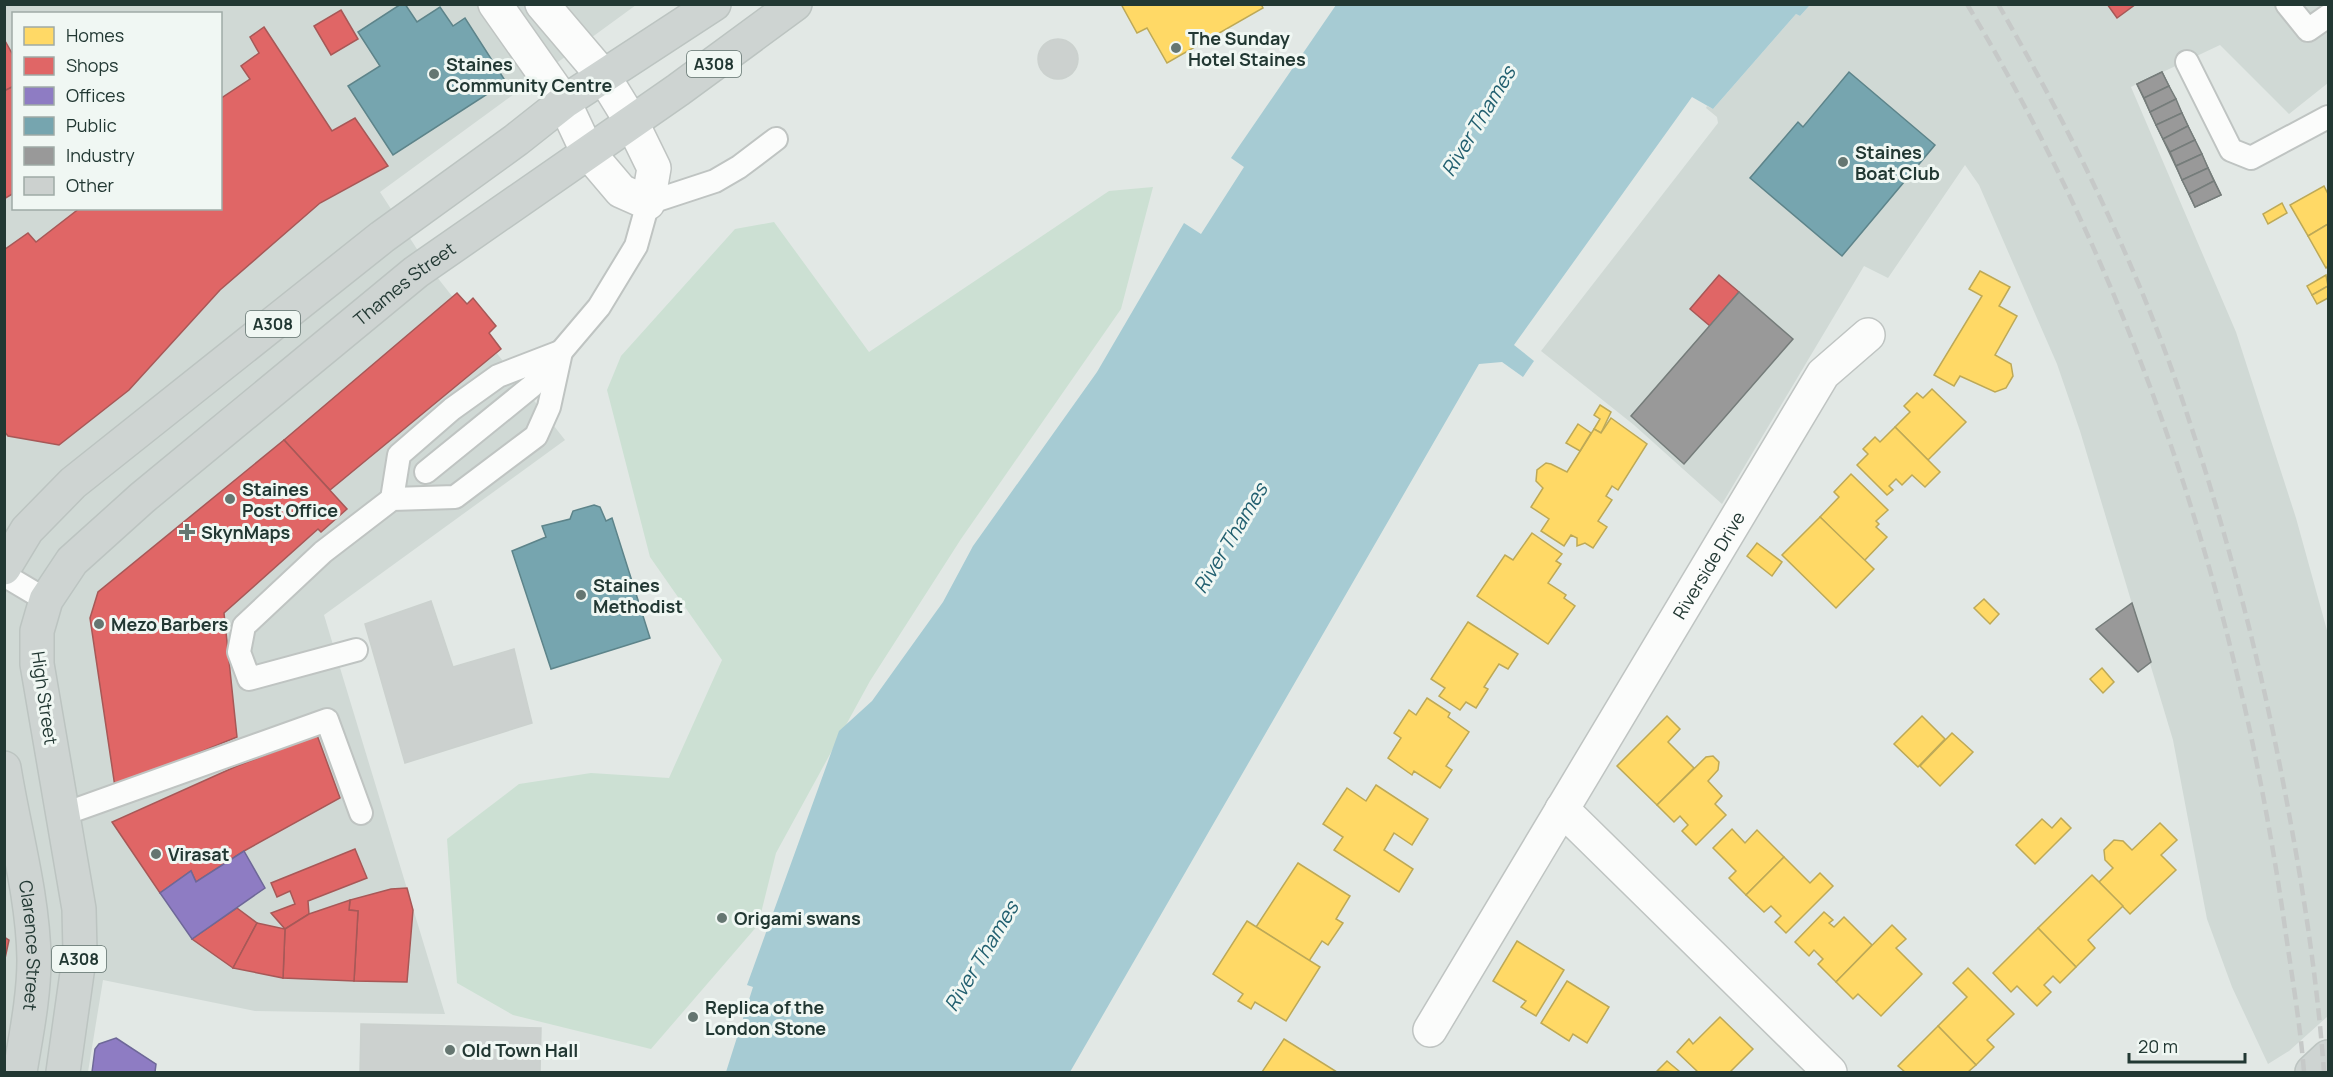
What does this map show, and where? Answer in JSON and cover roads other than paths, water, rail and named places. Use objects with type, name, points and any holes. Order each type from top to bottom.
[{"type":"main road","name":"A308","points":[[4,568],[27,530],[73,483],[382,237],[516,140],[564,102],[714,4]]},
{"type":"main road","name":"Thames Street","points":[[46,600],[72,561],[151,490],[416,272],[587,151],[632,122],[795,4]]},
{"type":"main road","name":"High Street","points":[[46,600],[37,631],[37,664],[66,829]]},
{"type":"main road","name":"Clarence Street","points":[[4,768],[29,910],[33,958],[30,1008],[20,1072]]},
{"type":"main road","name":"A308","points":[[63,1072],[80,952],[79,909],[66,829]]},
{"type":"main road","points":[[2312,1072],[2328,1058]]},
{"type":"street","points":[[495,4],[564,102],[587,151],[621,190],[648,203],[654,168],[632,122],[604,77],[542,4]]},
{"type":"street","name":"Riverside Drive","points":[[1430,1030],[1823,374],[1868,335]]},
{"type":"street","points":[[1562,809],[1830,1072]]},
{"type":"lane","points":[[2287,4],[2308,30],[2328,16]]},
{"type":"lane","points":[[2187,62],[2231,150],[2251,158],[2328,117]]},
{"type":"lane","points":[[426,471],[532,386],[599,307],[636,246],[648,203],[715,181],[776,140]]},
{"type":"lane","points":[[356,650],[249,679],[239,652],[244,626],[323,552],[392,499],[455,497],[536,436],[549,407],[561,352]]},
{"type":"lane","points":[[392,499],[399,454],[452,409],[498,376],[561,352]]},
{"type":"lane","points":[[4,575],[46,600]]},
{"type":"lane","points":[[66,829],[327,720],[361,813]]},
{"type":"water","name":"River Thames","points":[[1336,5],[1810,5],[1800,16],[1796,14],[1713,109],[1692,97],[1514,345],[1534,361],[1523,377],[1502,362],[1479,364],[1070,1072],[726,1072],[753,987],[747,985],[839,731],[872,701],[943,602],[973,546],[1097,372],[1184,223],[1201,234],[1244,167],[1231,158]]},
{"type":"railway","points":[[1967,4],[2027,111],[2081,221],[2129,333],[2171,446],[2208,562],[2238,680],[2264,800],[2284,921],[2304,1072]]},
{"type":"railway","points":[[1998,4],[2051,99],[2123,247],[2164,348],[2213,495],[2252,640],[2284,787],[2308,929],[2324,1072]]},
{"type":"place","name":"The Sunday Hotel Staines","points":[[1176,48]]},
{"type":"place","name":"Staines Community Centre","points":[[434,74]]},
{"type":"place","name":"Staines Boat Club","points":[[1843,162]]},
{"type":"place","name":"Staines Post Office","points":[[230,499]]},
{"type":"place","name":"SkynMaps","points":[[187,532]]},
{"type":"place","name":"Staines Methodist","points":[[581,595]]},
{"type":"place","name":"Mezo Barbers","points":[[99,624]]},
{"type":"place","name":"Virasat","points":[[156,854]]},
{"type":"place","name":"Origami swans","points":[[722,918]]},
{"type":"place","name":"Replica of the London Stone","points":[[693,1017]]},
{"type":"place","name":"Old Town Hall","points":[[450,1050]]}]
